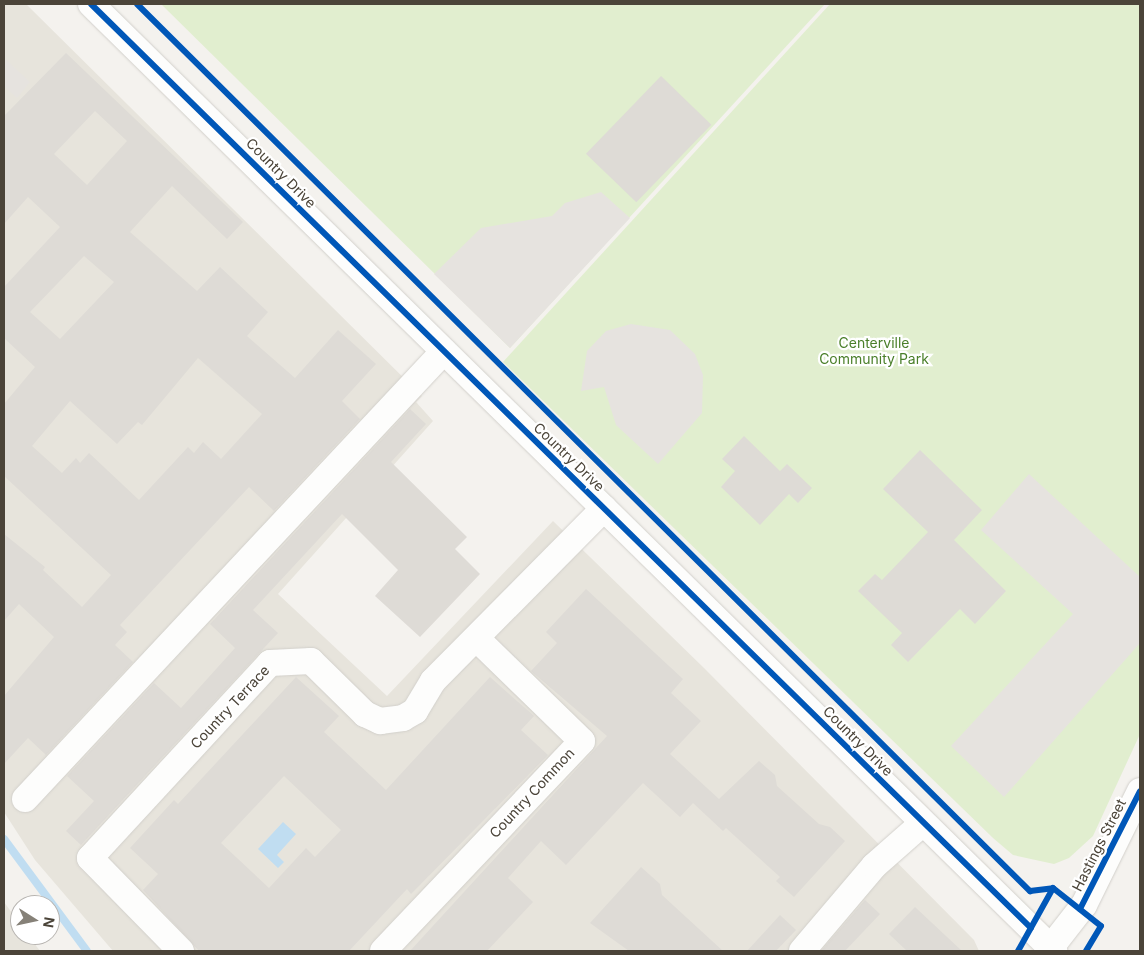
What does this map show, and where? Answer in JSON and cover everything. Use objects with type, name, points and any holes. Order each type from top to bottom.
[{"type":"street","name":"Country Drive","points":[[91,4],[1051,950]]},
{"type":"street","points":[[25,800],[444,351]]},
{"type":"street","name":"Country Terrace","points":[[181,951],[90,858],[270,663],[311,661],[365,714],[380,721],[415,711],[434,681],[478,640],[604,508]]},
{"type":"street","name":"Country Common","points":[[383,951],[582,741],[478,640]]},
{"type":"street","name":"Hastings Street","points":[[1051,950],[1084,904],[1140,791]]},
{"type":"street","points":[[802,951],[874,866],[923,823]]},
{"type":"shaded area","points":[[4,4],[26,4],[422,396],[416,402],[433,421],[278,594],[387,696],[553,521],[704,668],[974,940],[979,951],[113,951],[35,860],[4,812]]},
{"type":"shaded area","points":[[4,58],[30,82],[17,98],[4,86]]},
{"type":"shaded area","points":[[601,192],[630,218],[510,348],[434,274],[481,228],[552,216],[565,203]]},
{"type":"shaded area","points":[[631,324],[670,330],[695,354],[703,375],[702,413],[658,464],[616,425],[604,387],[581,391],[587,351],[606,331]]},
{"type":"shaded area","points":[[1029,474],[1140,577],[1140,643],[1004,797],[951,746],[1073,614],[981,530]]},
{"type":"shaded area","points":[[4,902],[10,910],[10,945],[36,945],[40,951],[4,951]]},
{"type":"green space","points":[[161,4],[825,4],[510,348]]},
{"type":"green space","name":"Centerville Community Park","points":[[830,4],[1140,4],[1140,734],[1093,836],[1069,858],[1054,864],[1013,855],[993,838],[503,362]]},
{"type":"water","points":[[283,822],[296,834],[277,855],[284,862],[278,868],[258,849]]},
{"type":"building","points":[[66,53],[243,222],[227,239],[172,186],[130,232],[197,291],[220,267],[268,312],[247,336],[295,378],[338,330],[376,364],[342,401],[360,419],[274,511],[249,487],[120,625],[127,632],[115,645],[133,662],[46,755],[28,738],[4,764],[4,696],[54,637],[19,604],[4,621],[4,534],[45,567],[43,570],[82,607],[111,575],[4,476],[4,404],[35,367],[4,338],[4,287],[60,227],[28,197],[4,224],[4,116]],"holes":[[[95,111],[127,141],[87,185],[54,154]],[[84,256],[114,282],[60,339],[30,312]],[[198,358],[262,414],[221,459],[203,442],[194,453],[188,447],[139,500],[89,453],[80,463],[76,458],[62,473],[32,446],[70,401],[117,444],[138,422],[142,425]]]},
{"type":"building","points":[[661,76],[711,125],[636,202],[586,154]]},
{"type":"building","points":[[410,409],[426,424],[391,462],[467,537],[455,549],[480,574],[420,637],[375,596],[398,570],[342,514],[253,610],[278,633],[81,845],[66,831],[94,801],[67,776],[154,683],[181,708],[235,648],[210,624]]},
{"type":"building","points":[[744,436],[780,471],[787,464],[812,488],[798,503],[789,494],[760,525],[721,487],[735,471],[722,459]]},
{"type":"building","points":[[920,450],[982,510],[954,540],[1006,591],[975,624],[960,609],[908,662],[891,645],[902,633],[858,591],[875,574],[882,580],[928,532],[883,489]]},
{"type":"building","points":[[586,589],[683,679],[671,693],[701,721],[670,754],[719,799],[759,761],[775,775],[777,786],[819,824],[830,827],[845,841],[794,897],[776,881],[780,877],[726,828],[723,831],[693,803],[680,817],[643,783],[566,865],[541,841],[508,878],[533,902],[487,951],[410,951],[607,736],[531,671],[557,643],[546,632]]},
{"type":"building","points":[[296,677],[339,716],[324,732],[386,790],[490,677],[534,716],[521,730],[548,755],[411,894],[407,889],[349,951],[199,951],[143,890],[158,874],[130,848],[174,800],[178,804]],"holes":[[[284,776],[341,830],[315,857],[306,848],[269,888],[221,843]]]},
{"type":"building","points":[[641,867],[660,884],[662,895],[723,951],[629,951],[590,923]]},
{"type":"building","points":[[865,900],[880,914],[845,951],[821,951]]},
{"type":"building","points":[[915,907],[962,951],[907,951],[889,934]]},
{"type":"building","points":[[780,915],[796,930],[776,951],[747,951]]},
{"type":"waterway","points":[[4,839],[87,951]]},
{"type":"cycle path","points":[[91,4],[1031,928]]},
{"type":"cycle path","points":[[137,4],[1030,891],[1053,888],[1101,926],[1086,951]]},
{"type":"cycle path","points":[[1080,909],[1140,791]]},
{"type":"cycle path","points":[[1018,951],[1053,888]]}]
